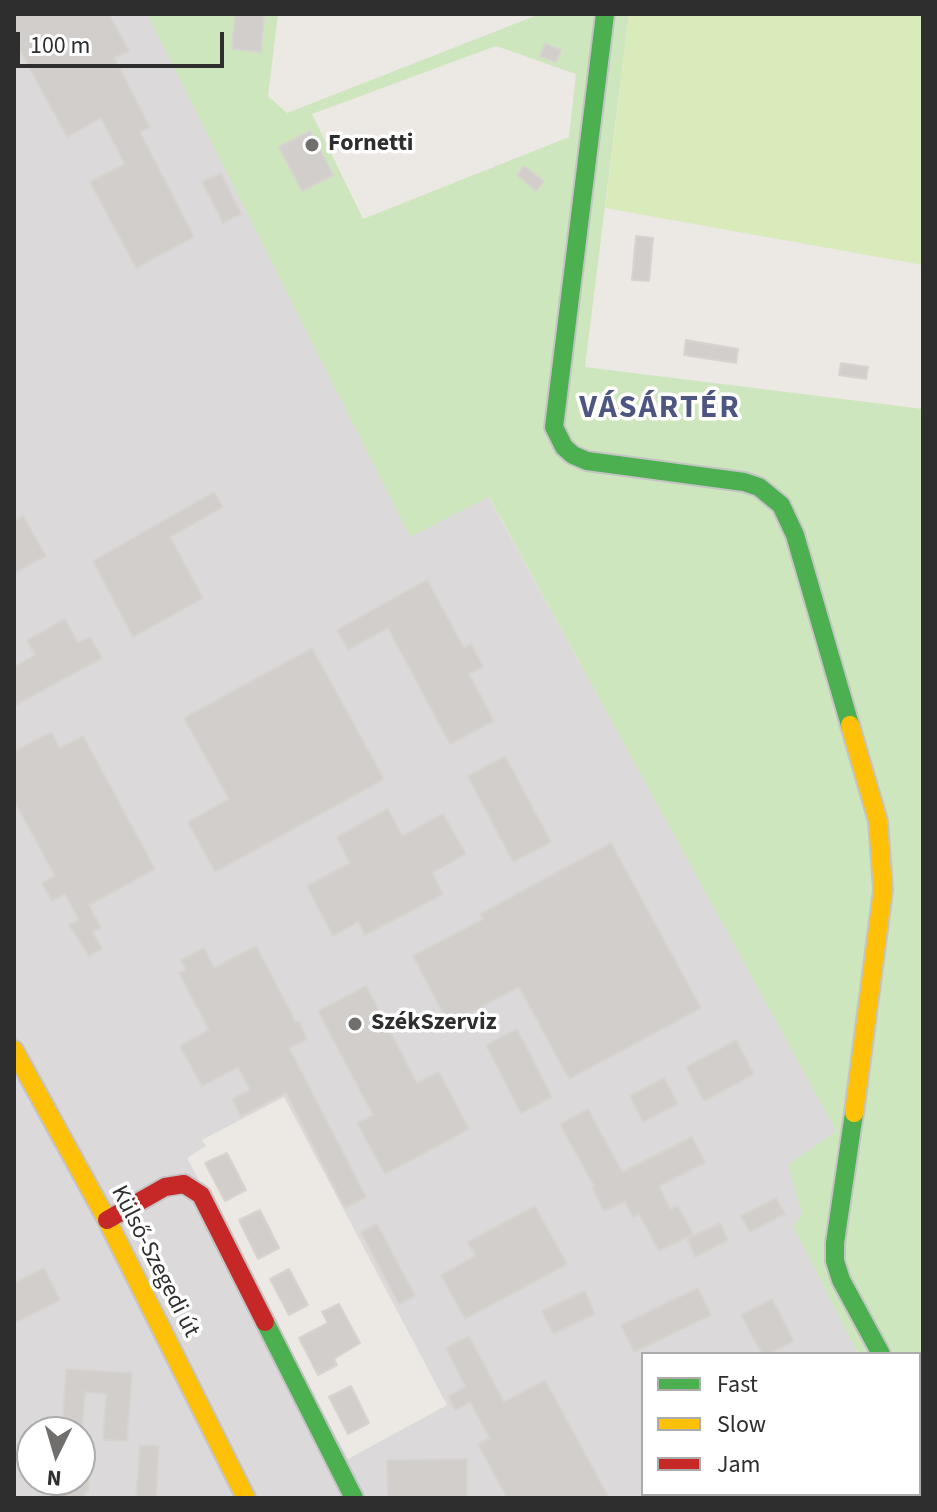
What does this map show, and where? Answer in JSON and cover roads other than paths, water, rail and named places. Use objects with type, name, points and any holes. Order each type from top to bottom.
[{"type":"street","points":[[605,14],[553,412],[554,427],[564,447],[587,461],[744,482],[759,487],[781,505],[795,535],[878,821],[882,849],[883,890],[835,1243],[835,1261],[841,1280],[880,1352]]},
{"type":"street","name":"Külső-Szegedi út","points":[[14,1050],[107,1220],[246,1498]]},
{"type":"street","points":[[107,1220],[165,1187],[176,1184],[184,1184],[201,1195],[354,1498]]},
{"type":"place","name":"Fornetti","points":[[312,145]]},
{"type":"place","name":"SzékSzerviz","points":[[355,1024]]},
{"type":"district","name":"VÁSÁRTÉR","points":[[660,410]]}]
